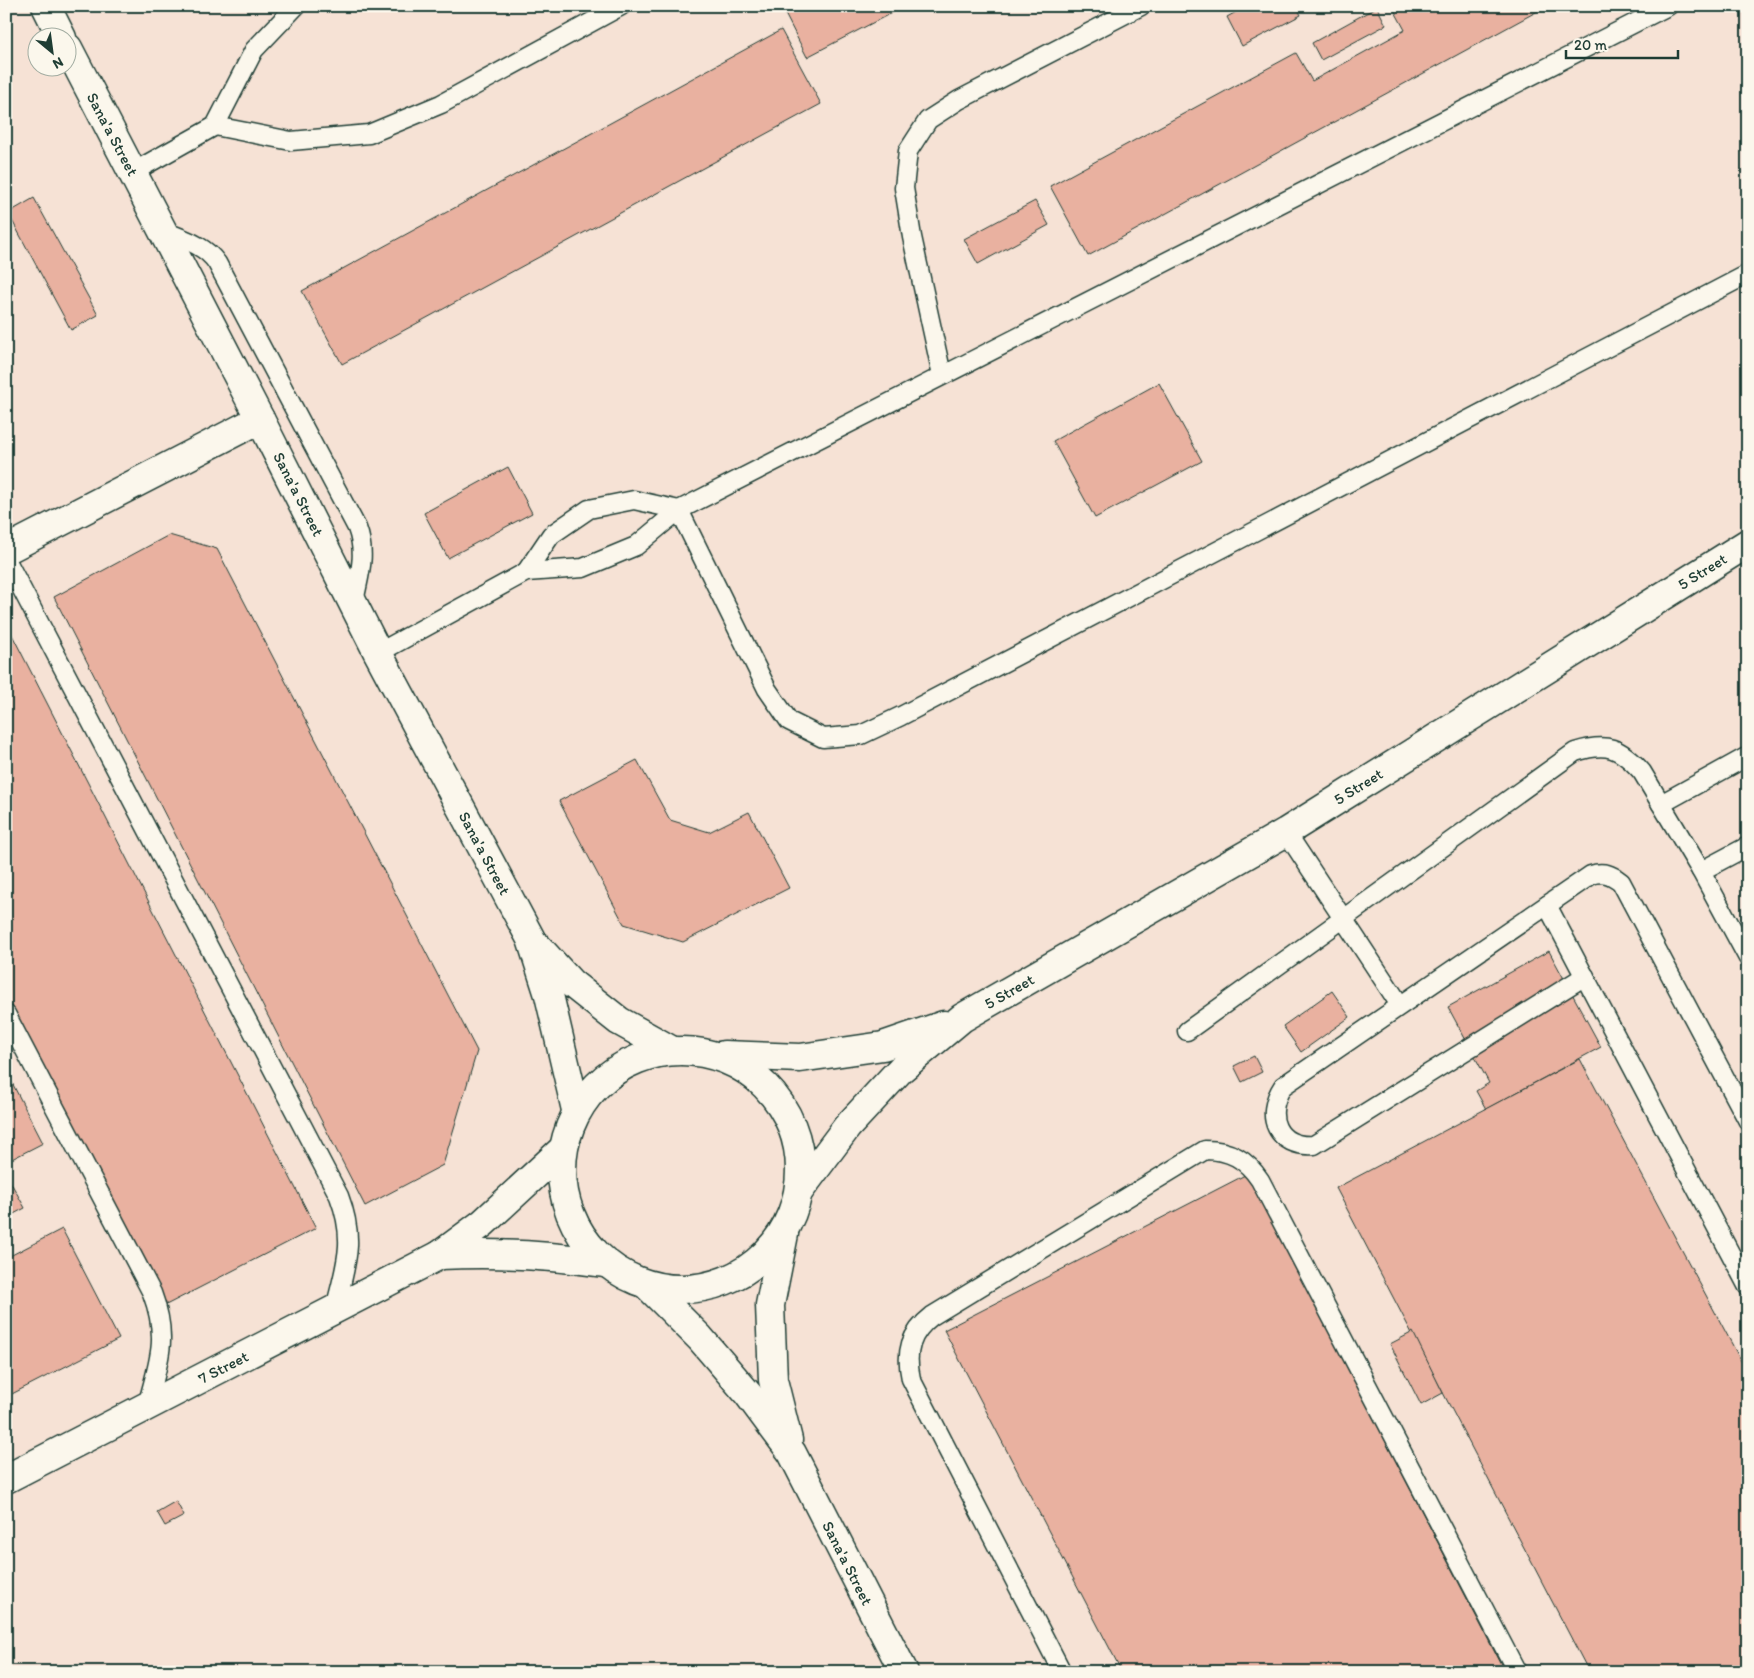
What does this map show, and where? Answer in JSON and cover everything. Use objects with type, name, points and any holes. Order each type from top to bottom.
[{"type":"street","points":[[46,6],[57,28]]},
{"type":"street","name":"Sana'a Street","points":[[78,67],[354,602],[378,654],[530,939],[551,1005],[576,1110]]},
{"type":"street","points":[[6,550],[260,419]]},
{"type":"street","name":"5 Street","points":[[671,1050],[716,1055],[800,1058],[883,1046],[962,1018],[1286,832],[1748,543]]},
{"type":"street","name":"Sana'a Street","points":[[530,939],[571,983],[612,1016],[671,1050]]},
{"type":"street","name":"5 Street","points":[[799,1191],[846,1127],[894,1076],[962,1018]]},
{"type":"street","points":[[671,1050],[634,1060],[601,1080],[576,1110],[562,1150],[561,1181],[568,1212],[582,1240],[604,1262],[648,1286],[687,1290],[725,1281],[759,1261],[784,1232],[799,1191],[800,1148],[784,1107],[755,1075],[716,1055]]},
{"type":"street","name":"7 Street","points":[[6,1478],[440,1255],[483,1223],[562,1150]]},
{"type":"street","name":"Sana'a Street","points":[[784,1232],[770,1305],[773,1380],[792,1454]]},
{"type":"street","name":"7 Street","points":[[440,1255],[495,1252],[550,1255],[604,1262]]},
{"type":"street","name":"Sana'a Street","points":[[648,1286],[700,1338],[736,1380],[792,1454],[904,1672]]},
{"type":"lane","points":[[133,172],[215,126],[254,50],[296,6]]},
{"type":"lane","points":[[215,126],[291,141],[369,134],[440,104],[621,6]]},
{"type":"lane","points":[[942,375],[910,227],[904,188],[908,151],[928,120],[959,100],[1141,6]]},
{"type":"lane","points":[[378,654],[526,572],[583,568],[636,546],[679,510],[1668,6]]},
{"type":"lane","points":[[164,231],[210,253],[217,263],[356,528],[363,544],[363,559],[354,602]]},
{"type":"lane","points":[[679,510],[767,689],[789,721],[823,738],[861,735],[1748,274]]},
{"type":"lane","points":[[526,572],[551,535],[590,509],[634,500],[679,510]]},
{"type":"lane","points":[[6,559],[339,1196],[348,1219],[350,1244],[334,1309]]},
{"type":"lane","points":[[1187,1031],[1575,752],[1596,746],[1614,750],[1630,758],[1642,772],[1701,871],[1741,930],[1748,958]]},
{"type":"lane","points":[[1661,804],[1748,756]]},
{"type":"lane","points":[[1286,832],[1400,1005]]},
{"type":"lane","points":[[1701,871],[1748,846]]},
{"type":"lane","points":[[1585,976],[1314,1145],[1299,1145],[1285,1138],[1278,1129],[1273,1107],[1276,1096],[1283,1086],[1591,875],[1605,873],[1614,876],[1621,882],[1748,1121]]},
{"type":"lane","points":[[1547,905],[1748,1287]]},
{"type":"lane","points":[[6,1014],[152,1292],[160,1315],[163,1340],[147,1406]]},
{"type":"lane","points":[[1062,1672],[911,1379],[908,1351],[912,1337],[920,1325],[932,1316],[1205,1150],[1221,1150],[1236,1156],[1246,1162],[1260,1180],[1517,1672]]},
{"type":"building","points":[[781,6],[905,6],[807,57]]},
{"type":"building","points":[[1247,6],[1296,6],[1301,15],[1242,46],[1227,17]]},
{"type":"building","points":[[1392,6],[1547,6],[1088,256],[1050,186],[1296,53],[1312,81],[1405,30]]},
{"type":"building","points":[[1377,7],[1386,25],[1321,60],[1312,43]]},
{"type":"building","points":[[781,30],[821,104],[342,364],[302,291]]},
{"type":"building","points":[[34,198],[98,315],[71,330],[8,213]]},
{"type":"building","points":[[1035,201],[1049,225],[978,264],[964,239]]},
{"type":"building","points":[[1159,383],[1202,461],[1095,518],[1053,441]]},
{"type":"building","points":[[508,467],[532,513],[448,558],[424,513]]},
{"type":"building","points":[[169,535],[217,549],[477,1051],[443,1165],[365,1206],[54,597]]},
{"type":"building","points":[[6,623],[316,1228],[164,1306],[6,998]]},
{"type":"building","points":[[637,760],[670,820],[709,832],[749,812],[789,888],[683,942],[624,924],[559,801]]},
{"type":"building","points":[[1549,951],[1601,1047],[1486,1109],[1476,1091],[1489,1083],[1448,1007]]},
{"type":"building","points":[[1332,991],[1350,1017],[1301,1052],[1283,1026]]},
{"type":"building","points":[[1254,1056],[1262,1072],[1242,1082],[1234,1066]]},
{"type":"building","points":[[1580,1059],[1748,1374],[1748,1672],[1589,1672],[1336,1188]]},
{"type":"building","points":[[6,1071],[43,1143],[6,1162]]},
{"type":"building","points":[[6,1174],[25,1208],[6,1218]]},
{"type":"building","points":[[1247,1174],[1505,1672],[1122,1672],[944,1330]]},
{"type":"building","points":[[62,1229],[119,1339],[6,1397],[6,1258]]},
{"type":"building","points":[[1413,1332],[1443,1393],[1421,1405],[1390,1344]]},
{"type":"building","points":[[176,1501],[184,1516],[165,1526],[157,1512]]}]
